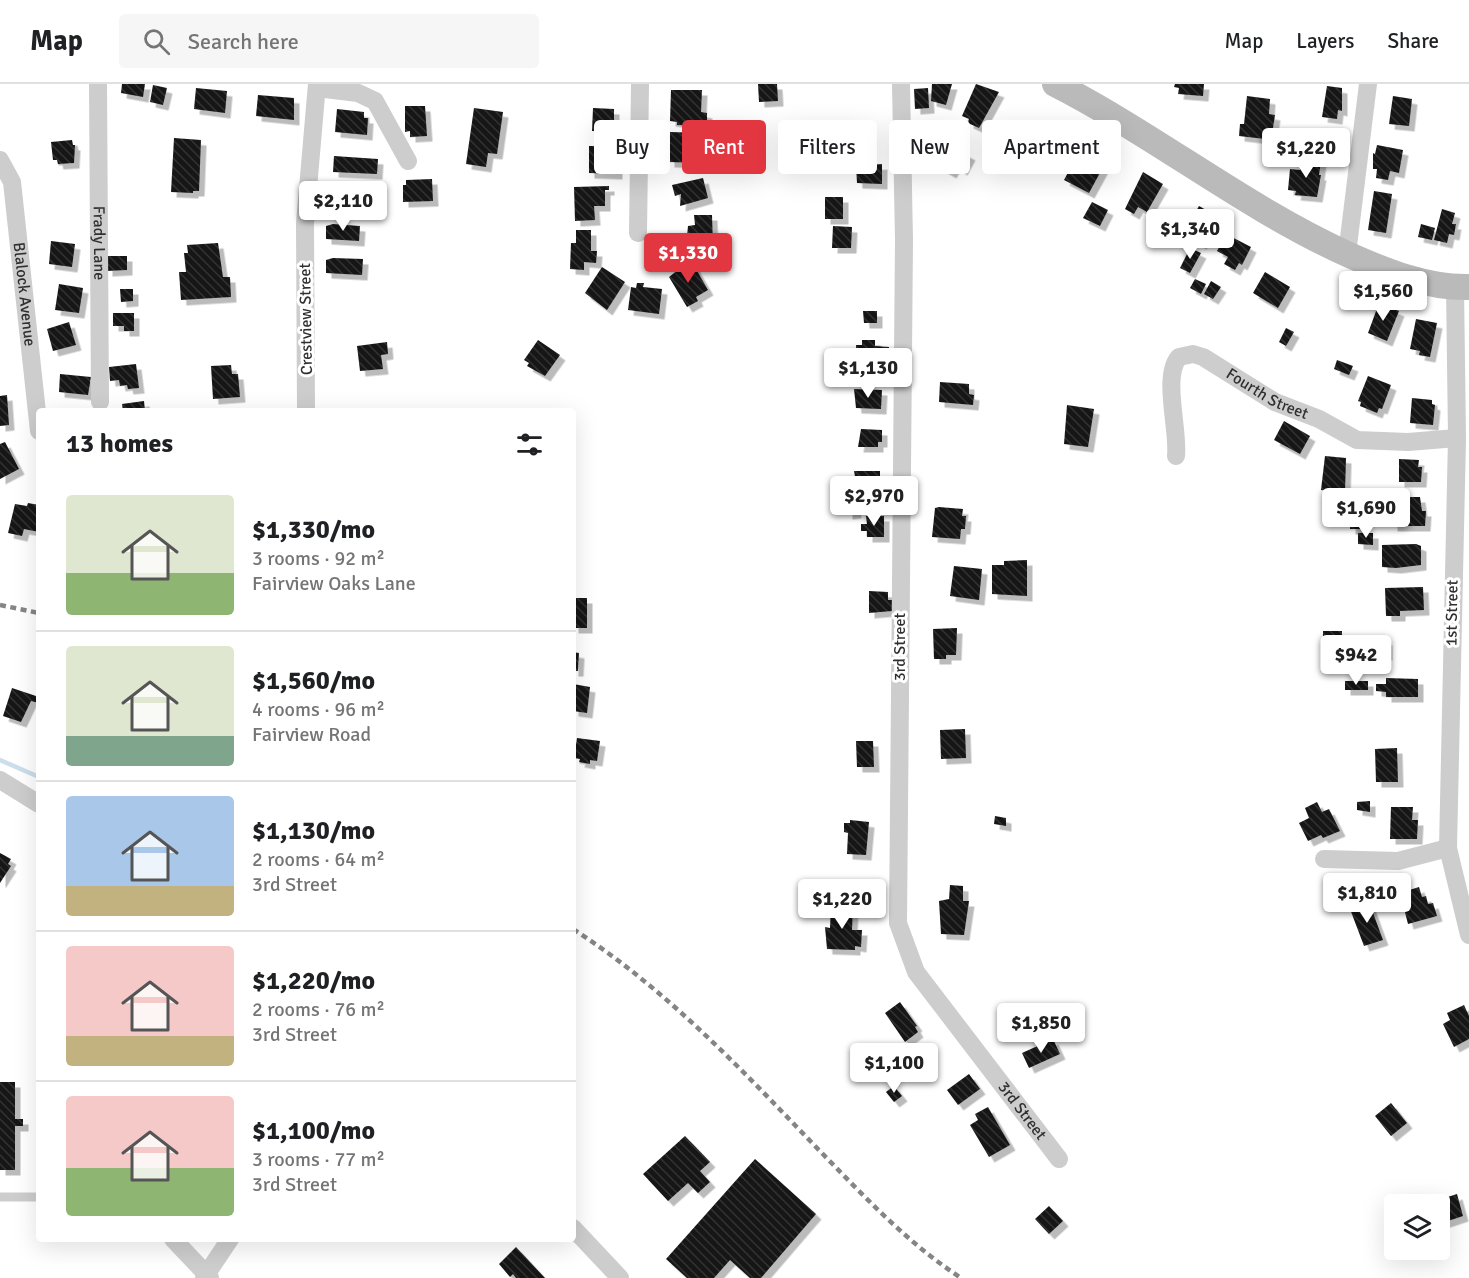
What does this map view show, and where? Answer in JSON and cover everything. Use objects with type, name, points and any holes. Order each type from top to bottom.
[{"type":"main road","points":[[1065,86],[1310,238],[1379,270],[1462,287]]},
{"type":"street","name":"Frady Lane","points":[[98,84],[100,402]]},
{"type":"street","points":[[638,232],[640,84]]},
{"type":"street","name":"3rd Street","points":[[901,84],[904,252],[898,923],[916,972],[1059,1158]]},
{"type":"street","points":[[1347,254],[1368,84]]},
{"type":"street","points":[[317,86],[358,93],[375,101],[408,161]]},
{"type":"street","name":"Crestview Street","points":[[306,408],[305,224],[317,86]]},
{"type":"street","name":"Blalock Avenue","points":[[0,160],[12,182],[37,408]]},
{"type":"street","name":"1st Street","points":[[1462,287],[1457,438],[1461,540],[1448,848],[1469,935]]},
{"type":"street","name":"Fourth Street","points":[[1176,456],[1178,434],[1171,373],[1174,362],[1185,355],[1193,354],[1209,360],[1275,402],[1325,422],[1357,440],[1401,442],[1457,438]]},
{"type":"street","points":[[0,780],[36,802]]},
{"type":"street","points":[[1324,859],[1398,861],[1448,848]]},
{"type":"street","points":[[576,1231],[620,1278]]},
{"type":"street","points":[[176,1242],[207,1277],[228,1242]]},
{"type":"lane","points":[[0,1197],[36,1197]]},
{"type":"building","points":[[122,84],[145,84],[143,97],[121,93]]},
{"type":"building","points":[[758,84],[777,84],[778,101],[759,102]]},
{"type":"building","points":[[932,84],[952,84],[946,105],[931,101]]},
{"type":"building","points":[[976,84],[999,92],[979,128],[970,124],[969,119],[962,116]]},
{"type":"building","points":[[1175,84],[1204,84],[1203,96],[1178,94],[1179,88],[1174,87]]},
{"type":"building","points":[[153,85],[167,88],[163,105],[150,102]]},
{"type":"building","points":[[1327,86],[1342,88],[1342,111],[1338,110],[1337,119],[1322,117]]},
{"type":"building","points":[[196,88],[227,91],[225,113],[194,109]]},
{"type":"building","points":[[928,88],[929,108],[915,109],[914,89]]},
{"type":"building","points":[[671,90],[702,90],[701,112],[707,113],[707,120],[682,120],[682,125],[670,121]]},
{"type":"building","points":[[258,95],[294,98],[294,120],[256,116]]},
{"type":"building","points":[[1247,96],[1270,99],[1269,114],[1275,115],[1272,134],[1266,133],[1265,139],[1239,136],[1240,124],[1244,124]]},
{"type":"building","points":[[1393,96],[1412,99],[1409,126],[1389,124]]},
{"type":"building","points":[[405,106],[425,106],[427,136],[410,137],[410,131],[405,132]]},
{"type":"building","points":[[474,108],[503,112],[497,154],[488,153],[486,167],[466,164]]},
{"type":"building","points":[[593,108],[614,109],[614,120],[594,120],[594,131],[592,131]]},
{"type":"building","points":[[337,109],[364,112],[364,118],[368,118],[367,135],[335,132]]},
{"type":"building","points":[[670,132],[682,132],[682,162],[670,162]]},
{"type":"building","points":[[174,138],[201,140],[199,191],[171,192]]},
{"type":"building","points":[[72,140],[75,145],[74,163],[58,164],[57,160],[53,160],[51,142]]},
{"type":"building","points":[[1377,145],[1403,150],[1399,173],[1390,171],[1388,180],[1376,178],[1377,169],[1373,169],[1373,153],[1375,154]]},
{"type":"building","points":[[589,146],[594,146],[594,173],[589,173]]},
{"type":"building","points":[[334,156],[378,159],[377,174],[333,172]]},
{"type":"building","points":[[1302,158],[1321,161],[1317,197],[1295,195],[1296,191],[1288,190],[1290,169],[1300,170]]},
{"type":"building","points":[[877,164],[882,164],[882,184],[857,183],[856,174],[877,174]]},
{"type":"building","points":[[1143,172],[1163,184],[1147,212],[1138,207],[1134,214],[1125,209]]},
{"type":"building","points":[[1067,174],[1099,174],[1089,193],[1064,180]]},
{"type":"building","points":[[703,178],[708,198],[680,206],[681,194],[675,196],[672,185]]},
{"type":"building","points":[[432,179],[433,201],[403,202],[403,185],[406,185],[406,180]]},
{"type":"building","points":[[609,186],[609,190],[605,190],[605,206],[594,206],[595,220],[575,221],[574,187]]},
{"type":"building","points":[[331,191],[378,195],[375,212],[332,207]]},
{"type":"building","points":[[1374,191],[1392,194],[1386,233],[1368,230]]},
{"type":"building","points":[[825,197],[843,197],[843,219],[825,219]]},
{"type":"building","points":[[1092,202],[1108,210],[1100,226],[1083,218]]},
{"type":"building","points":[[1199,206],[1217,216],[1201,244],[1192,239],[1190,243],[1181,238]]},
{"type":"building","points":[[1442,209],[1455,213],[1452,224],[1456,224],[1454,235],[1449,234],[1447,243],[1434,240]]},
{"type":"building","points":[[694,215],[712,215],[713,245],[686,246],[688,226],[695,225]]},
{"type":"building","points":[[333,224],[360,226],[359,241],[326,239],[326,226]]},
{"type":"building","points":[[1421,224],[1435,228],[1432,240],[1418,237]]},
{"type":"building","points":[[833,226],[852,227],[851,248],[832,248]]},
{"type":"building","points":[[576,230],[591,230],[591,251],[597,251],[596,263],[584,262],[584,270],[570,269],[571,243],[576,243]]},
{"type":"building","points":[[1226,234],[1251,247],[1242,265],[1239,263],[1235,270],[1224,264],[1228,257],[1217,251]]},
{"type":"building","points":[[51,241],[75,244],[72,267],[49,264]]},
{"type":"building","points":[[218,243],[223,277],[230,277],[231,297],[181,300],[179,272],[186,272],[184,253],[188,253],[187,245]]},
{"type":"building","points":[[1190,248],[1201,253],[1190,273],[1180,268]]},
{"type":"building","points":[[107,256],[127,256],[127,270],[107,271]]},
{"type":"building","points":[[333,258],[363,259],[362,275],[326,273],[326,260]]},
{"type":"building","points":[[688,262],[690,266],[693,264],[708,290],[696,297],[698,301],[687,307],[669,277]]},
{"type":"building","points":[[602,267],[625,282],[607,310],[585,293]]},
{"type":"building","points":[[1265,272],[1290,287],[1278,308],[1253,293]]},
{"type":"building","points":[[1195,279],[1206,284],[1201,294],[1190,288]]},
{"type":"building","points":[[1211,281],[1221,287],[1213,299],[1204,294]]},
{"type":"building","points":[[637,283],[644,283],[643,287],[662,289],[659,314],[628,310],[631,287],[636,288]]},
{"type":"building","points":[[59,284],[83,288],[79,313],[55,310]]},
{"type":"building","points":[[120,289],[133,289],[133,301],[121,302]]},
{"type":"building","points":[[1379,303],[1399,311],[1387,341],[1368,333]]},
{"type":"building","points":[[863,311],[877,311],[877,323],[864,323]]},
{"type":"building","points":[[113,313],[134,313],[134,331],[124,331],[124,326],[113,326]]},
{"type":"building","points":[[1416,319],[1437,323],[1430,357],[1419,355],[1420,351],[1410,349]]},
{"type":"building","points":[[69,322],[76,345],[53,351],[47,329]]},
{"type":"building","points":[[1286,328],[1294,332],[1286,346],[1279,342]]},
{"type":"building","points":[[538,340],[560,355],[545,376],[527,366],[529,363],[524,360]]},
{"type":"building","points":[[862,340],[875,340],[875,346],[889,347],[888,364],[856,363],[856,345],[862,345]]},
{"type":"building","points":[[387,342],[388,354],[381,355],[383,369],[360,371],[357,346]]},
{"type":"building","points":[[1337,360],[1353,366],[1349,375],[1334,369]]},
{"type":"building","points":[[136,364],[139,388],[128,389],[127,385],[120,386],[119,380],[110,381],[109,367]]},
{"type":"building","points":[[231,365],[232,374],[238,374],[240,397],[213,399],[211,366]]},
{"type":"building","points":[[60,374],[91,377],[88,395],[59,392]]},
{"type":"building","points":[[1368,376],[1391,385],[1382,409],[1379,408],[1377,413],[1360,406],[1361,402],[1358,401]]},
{"type":"building","points":[[940,382],[969,384],[969,394],[974,395],[973,405],[939,402]]},
{"type":"building","points":[[854,389],[882,390],[881,409],[856,408]]},
{"type":"building","points":[[7,395],[9,425],[0,426],[0,396]]},
{"type":"building","points":[[1412,398],[1432,400],[1432,404],[1435,405],[1433,425],[1410,423]]},
{"type":"building","points":[[144,401],[145,408],[123,408],[122,404]]},
{"type":"building","points":[[1067,405],[1094,409],[1088,447],[1064,444]]},
{"type":"building","points":[[1284,421],[1310,436],[1300,454],[1274,440]]},
{"type":"building","points":[[861,429],[882,430],[882,442],[878,442],[878,447],[858,447]]},
{"type":"building","points":[[5,442],[19,469],[0,479],[0,444]]},
{"type":"building","points":[[1325,456],[1346,458],[1345,492],[1321,490]]},
{"type":"building","points":[[1399,459],[1419,460],[1418,467],[1422,467],[1421,482],[1399,482]]},
{"type":"building","points":[[854,471],[880,471],[880,487],[857,487]]},
{"type":"building","points":[[1402,497],[1420,497],[1422,511],[1426,511],[1425,526],[1392,526],[1392,504],[1402,504]]},
{"type":"building","points":[[847,501],[856,501],[856,513],[847,514]]},
{"type":"building","points":[[28,503],[36,504],[36,531],[24,529],[22,536],[8,533],[15,504],[27,506]]},
{"type":"building","points":[[935,508],[963,509],[962,516],[966,516],[965,529],[961,529],[960,539],[932,537]]},
{"type":"building","points":[[866,516],[884,516],[884,537],[867,537],[867,531],[861,531],[861,524],[867,524]]},
{"type":"building","points":[[1351,516],[1363,516],[1363,529],[1350,529]]},
{"type":"building","points":[[1358,533],[1373,533],[1373,545],[1358,544]]},
{"type":"building","points":[[1416,544],[1421,546],[1421,565],[1382,567],[1382,545]]},
{"type":"building","points":[[1027,560],[1027,596],[992,594],[992,565],[1004,565],[1004,561]]},
{"type":"building","points":[[954,566],[982,569],[979,600],[950,596]]},
{"type":"building","points":[[1423,587],[1424,610],[1400,611],[1400,616],[1386,616],[1385,588]]},
{"type":"building","points":[[869,591],[888,592],[888,600],[892,600],[892,611],[869,613]]},
{"type":"building","points":[[576,598],[587,598],[587,628],[576,628]]},
{"type":"building","points":[[957,628],[956,655],[946,655],[946,659],[934,659],[933,629]]},
{"type":"building","points":[[1323,631],[1342,631],[1342,648],[1323,648]]},
{"type":"building","points":[[1368,640],[1387,640],[1387,655],[1362,656],[1362,645],[1368,645]]},
{"type":"building","points":[[576,652],[579,653],[578,671],[576,671]]},
{"type":"building","points":[[1386,678],[1418,679],[1418,697],[1386,697],[1386,692],[1376,691],[1376,684],[1386,684]]},
{"type":"building","points":[[1345,681],[1368,681],[1368,690],[1345,690]]},
{"type":"building","points":[[576,685],[590,687],[587,713],[576,711]]},
{"type":"building","points":[[12,688],[36,696],[36,702],[31,701],[21,722],[3,716]]},
{"type":"building","points":[[965,729],[966,758],[941,759],[940,730]]},
{"type":"building","points":[[577,738],[600,741],[597,761],[590,760],[590,764],[579,762],[580,759],[576,758]]},
{"type":"building","points":[[856,741],[873,741],[874,767],[857,767]]},
{"type":"building","points":[[1397,748],[1398,782],[1376,782],[1375,749]]},
{"type":"building","points":[[1370,801],[1370,812],[1357,810],[1357,802]]},
{"type":"building","points":[[1317,802],[1322,812],[1329,809],[1340,831],[1323,838],[1321,835],[1308,841],[1299,823],[1309,818],[1305,808]]},
{"type":"building","points":[[1391,807],[1413,807],[1412,820],[1418,820],[1417,839],[1390,839]]},
{"type":"building","points":[[995,816],[1006,818],[1006,826],[994,824]]},
{"type":"building","points":[[850,820],[869,822],[866,855],[847,854],[848,833],[844,832],[844,823],[850,823]]},
{"type":"building","points":[[0,853],[11,859],[8,864],[11,866],[0,883]]},
{"type":"building","points":[[950,885],[963,886],[963,901],[969,901],[964,935],[941,934],[939,901],[949,899]]},
{"type":"building","points":[[1419,887],[1422,897],[1426,896],[1428,904],[1433,903],[1437,916],[1408,924],[1400,893]]},
{"type":"building","points":[[1369,902],[1383,940],[1364,946],[1350,909]]},
{"type":"building","points":[[831,906],[853,906],[852,930],[862,930],[861,947],[855,946],[855,950],[827,949],[825,927],[830,928]]},
{"type":"building","points":[[900,1002],[917,1026],[915,1027],[918,1032],[905,1042],[885,1013]]},
{"type":"building","points":[[1464,1005],[1469,1016],[1469,1039],[1454,1047],[1443,1024],[1450,1020],[1447,1013]]},
{"type":"building","points":[[1053,1039],[1060,1054],[1029,1068],[1022,1053]]},
{"type":"building","points":[[969,1074],[980,1089],[958,1105],[947,1090]]},
{"type":"building","points":[[0,1082],[15,1082],[15,1119],[23,1119],[23,1126],[15,1126],[15,1170],[0,1170]]},
{"type":"building","points":[[894,1086],[902,1096],[894,1102],[886,1092]]},
{"type":"building","points":[[1391,1103],[1407,1123],[1391,1136],[1375,1116]]},
{"type":"building","points":[[988,1107],[1010,1145],[989,1157],[970,1125],[978,1120],[975,1114]]},
{"type":"building","points":[[685,1136],[710,1162],[700,1171],[710,1182],[698,1193],[688,1183],[668,1201],[643,1174]]},
{"type":"building","points":[[755,1159],[816,1214],[761,1278],[750,1278],[730,1260],[714,1278],[687,1278],[666,1259]]},
{"type":"building","points":[[1457,1194],[1463,1216],[1450,1220],[1450,1196]]},
{"type":"building","points":[[1049,1206],[1063,1221],[1049,1234],[1035,1219]]},
{"type":"building","points":[[516,1247],[545,1278],[516,1278],[513,1274],[510,1277],[499,1264]]},
{"type":"waterway","points":[[0,760],[36,776]]},
{"type":"railway","points":[[0,605],[36,612]]},
{"type":"railway","points":[[576,931],[640,977],[701,1031],[885,1217],[961,1278]]}]
